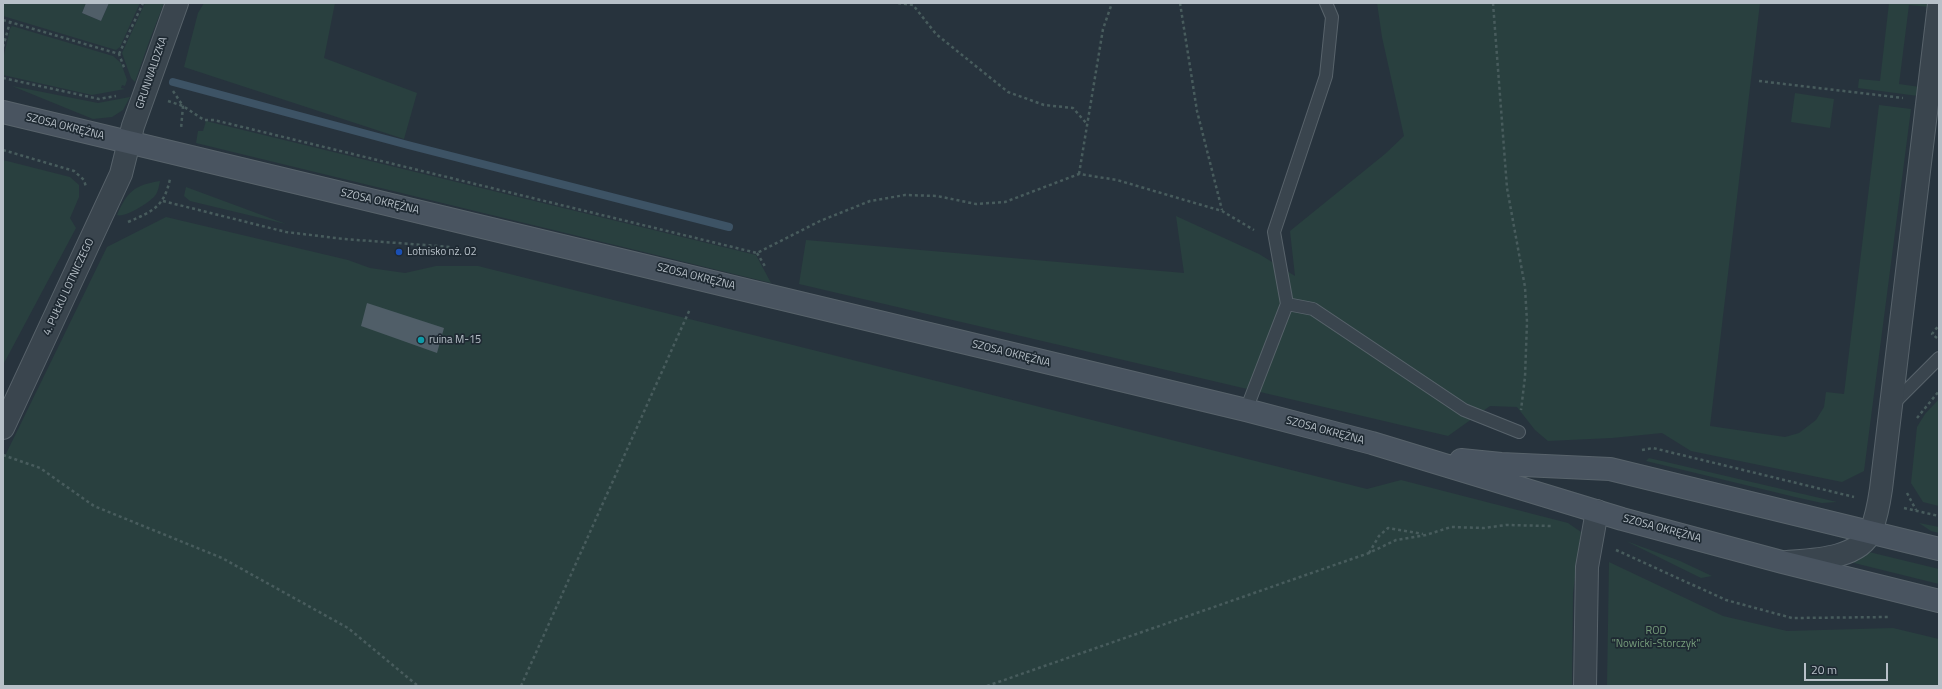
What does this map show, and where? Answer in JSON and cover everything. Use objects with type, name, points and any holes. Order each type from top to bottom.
[{"type":"street","name":"GRUNWALDZKA","points":[[129,143],[140,93],[177,3]]},
{"type":"street","points":[[1782,562],[1815,560],[1844,554],[1862,544],[1871,533],[1879,502],[1939,4]]},
{"type":"street","name":"SZOSA OKRĘŻNA","points":[[3,112],[568,246],[1246,410],[1387,448],[1595,519],[1782,562],[1939,601]]},
{"type":"street","name":"4. PUŁKU LOTNICZEGO","points":[[3,428],[102,219],[121,174],[129,143]]},
{"type":"street","name":"SZOSA OKRĘŻNA","points":[[1387,448],[1460,460],[1501,464],[1610,469],[1939,549]]},
{"type":"street","points":[[1585,686],[1587,567],[1595,519]]},
{"type":"lane","points":[[1246,410],[1287,304],[1274,232],[1326,76],[1332,17],[1326,3]]},
{"type":"lane","points":[[1287,304],[1313,309],[1464,410],[1519,432]]},
{"type":"lane","points":[[1891,406],[1939,358]]},
{"type":"path","points":[[118,54],[143,3]]},
{"type":"path","points":[[898,3],[913,5],[936,34],[1008,92],[1044,105],[1073,108],[1088,124]]},
{"type":"path","points":[[1079,174],[1103,29],[1112,3]]},
{"type":"path","points":[[1180,3],[1198,111],[1222,211]]},
{"type":"path","points":[[1493,3],[1507,188],[1525,287],[1525,377],[1519,432]]},
{"type":"path","points":[[3,20],[118,54],[140,93]]},
{"type":"path","points":[[3,47],[10,22]]},
{"type":"path","points":[[3,78],[99,99],[140,93],[183,106],[204,120],[214,120],[758,252],[820,221],[870,201],[905,195],[938,196],[976,204],[1005,202],[1079,174],[1117,180],[1222,211],[1254,230],[1274,232]]},
{"type":"path","points":[[1759,81],[1927,102]]},
{"type":"path","points":[[180,135],[183,106]]},
{"type":"path","points":[[163,201],[286,232],[344,239],[456,248]]},
{"type":"path","points":[[521,686],[690,309]]},
{"type":"path","points":[[1939,325],[1932,334],[1939,340]]},
{"type":"path","points":[[1915,423],[1917,416],[1939,391]]},
{"type":"path","points":[[1637,453],[1644,448],[1654,448],[1939,516]]},
{"type":"path","points":[[3,455],[40,468],[94,506],[222,558],[348,628],[418,686]]},
{"type":"path","points":[[1904,488],[1916,510]]},
{"type":"path","points":[[987,686],[1369,553],[1396,540],[1452,527],[1484,528],[1506,525],[1595,519]]},
{"type":"path","points":[[1369,553],[1379,536],[1388,528],[1426,534]]},
{"type":"path","points":[[1614,549],[1726,600],[1792,618],[1891,617]]},
{"type":"green space","points":[[3,3],[86,3],[82,13],[101,21],[109,3],[140,3],[120,47],[116,50],[3,16]]},
{"type":"green space","points":[[145,3],[164,3],[135,82],[131,78],[122,53]]},
{"type":"green space","points":[[204,3],[335,3],[324,58],[417,93],[404,139],[184,67],[198,13]]},
{"type":"green space","points":[[1377,3],[1760,3],[1710,426],[1785,437],[1799,433],[1816,420],[1824,407],[1826,392],[1844,394],[1879,105],[1911,109],[1864,471],[1842,482],[1691,451],[1662,433],[1612,438],[1548,441],[1535,430],[1517,407],[1490,406],[1448,436],[799,284],[806,240],[1184,273],[1176,216],[1259,254],[1295,276],[1290,231],[1385,154],[1404,136],[1382,37]]},
{"type":"green space","points":[[1889,3],[1929,3],[1929,7],[1909,5],[1899,84],[1920,87],[1918,96],[1858,88],[1859,79],[1880,81]]},
{"type":"green space","points":[[12,26],[113,56],[121,63],[127,80],[125,86],[122,85],[121,88],[125,89],[92,95],[3,75],[3,59]]},
{"type":"green space","points":[[12,86],[98,103],[130,97],[123,110],[112,117],[93,119]]},
{"type":"green space","points":[[1795,93],[1834,99],[1830,128],[1791,122]]},
{"type":"green space","points":[[206,121],[756,255],[771,283],[196,143],[198,131],[203,131]]},
{"type":"green space","points":[[3,160],[70,177],[79,185],[79,197],[70,218],[76,228],[3,365]]},
{"type":"green space","points":[[160,181],[156,194],[151,200],[131,212],[117,215],[124,201],[132,191],[138,187]]},
{"type":"green space","points":[[186,187],[286,224],[190,201],[184,196]]},
{"type":"green space","points":[[166,217],[348,260],[370,268],[405,273],[436,266],[478,266],[1367,489],[1401,480],[1568,523],[1581,532],[1573,593],[1572,686],[3,686],[3,460],[107,247]]},
{"type":"green space","points":[[1939,399],[1939,506],[1923,502],[1911,483],[1917,427],[1925,414]]},
{"type":"green space","points":[[1649,458],[1837,502],[1822,503],[1795,497],[1646,461]]},
{"type":"green space","points":[[1919,523],[1939,527],[1939,533],[1931,531]]},
{"type":"green space","points":[[1626,541],[1680,561],[1712,576],[1701,578]]},
{"type":"green space","points":[[1869,552],[1939,569],[1939,584],[1850,562]]},
{"type":"green space","name":"ROD \"Nowicki-Storczyk\"","points":[[1609,562],[1723,616],[1787,631],[1893,628],[1939,639],[1939,686],[1607,686]]},
{"type":"building","points":[[86,3],[109,3],[101,21],[82,13]]},
{"type":"building","name":"ruina M-15","points":[[367,303],[444,328],[437,353],[361,326]]},
{"type":"waterway","points":[[173,82],[408,145],[729,227]]},
{"type":"place","name":"Lotnisko nż. 02","points":[[399,252]]},
{"type":"place","name":"ruina M-15","points":[[421,340]]}]
